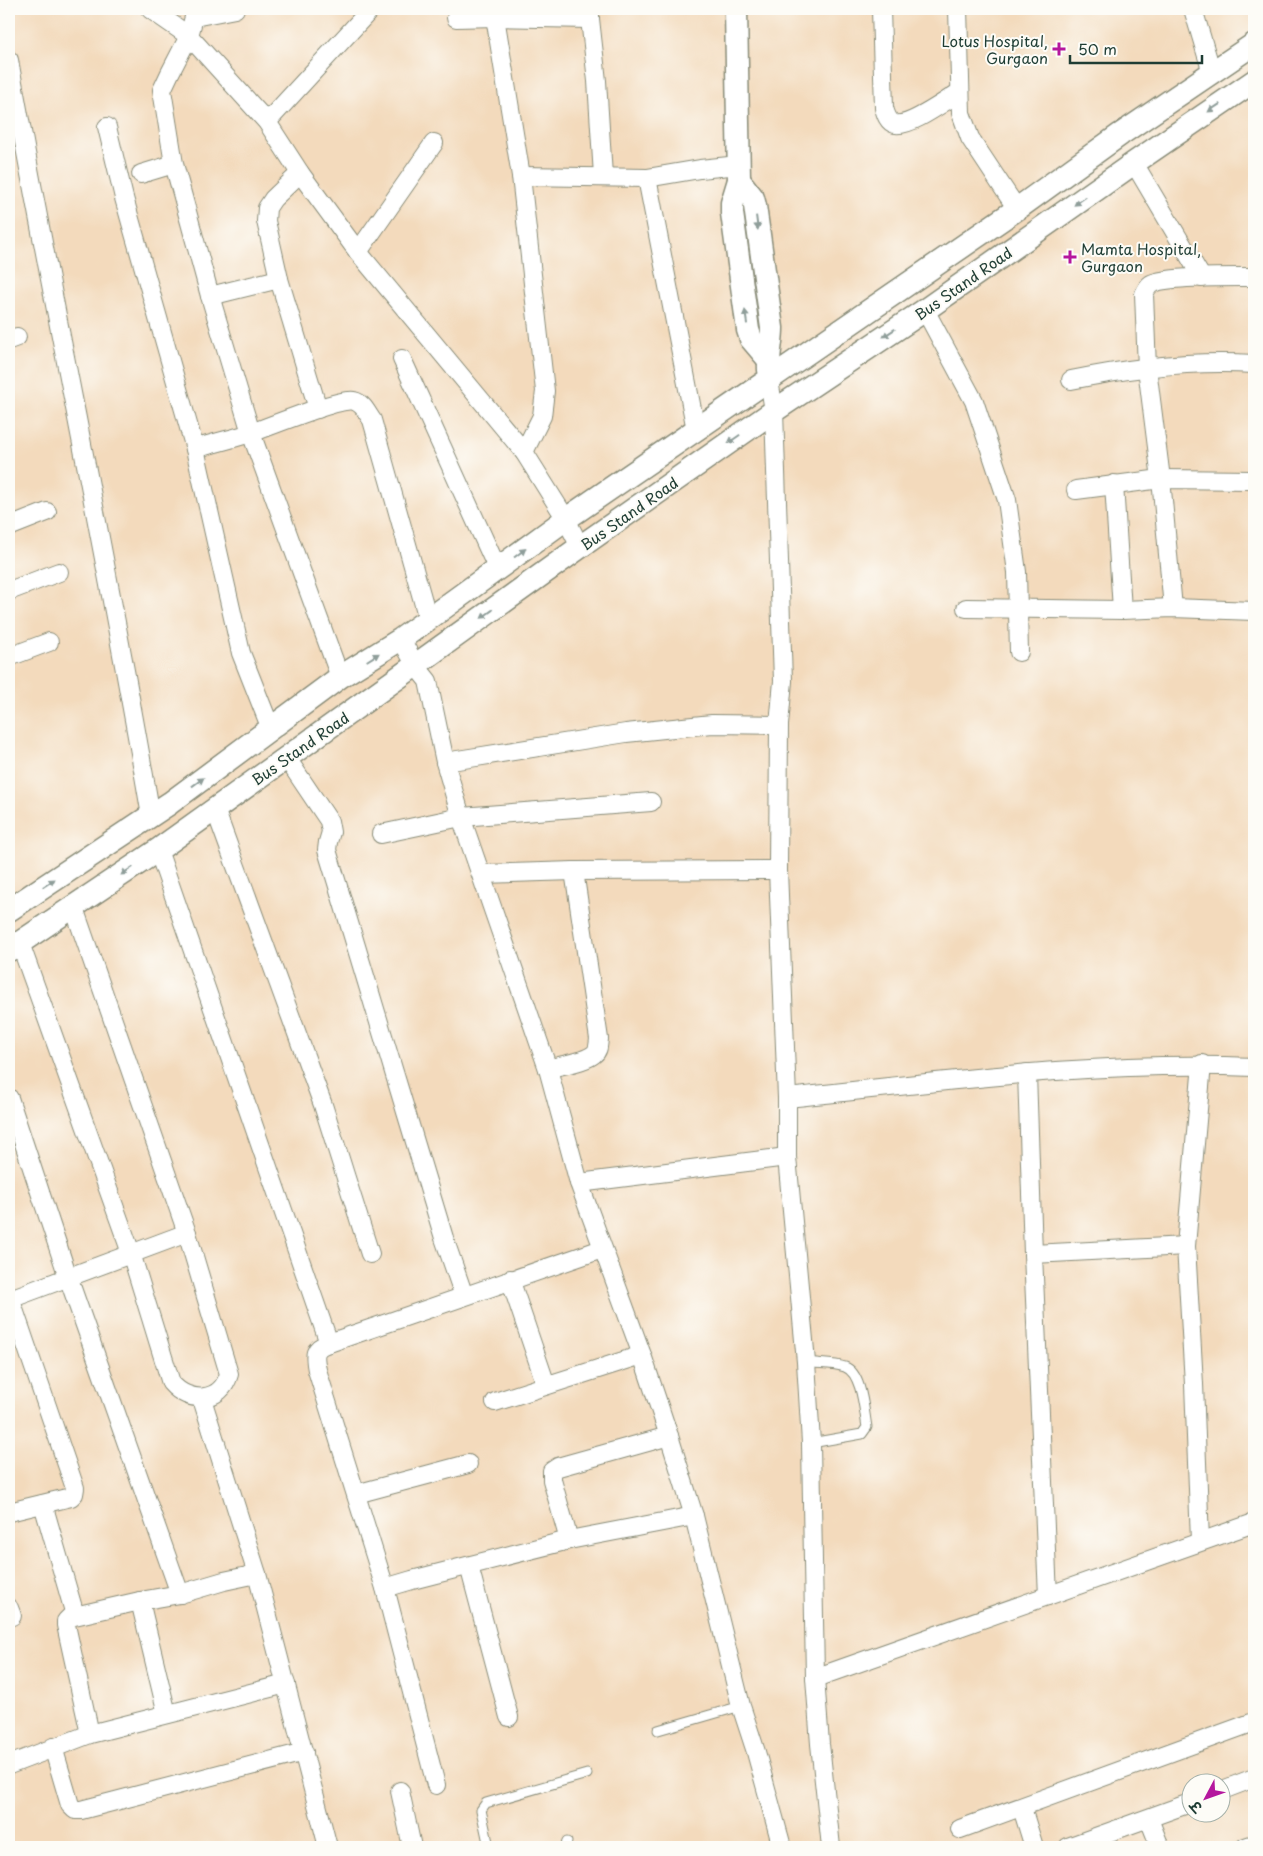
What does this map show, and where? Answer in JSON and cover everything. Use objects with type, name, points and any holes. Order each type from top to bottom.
[{"type":"street","points":[[150,9],[189,36],[267,122],[300,173],[358,252],[524,452],[566,519],[580,547]]},
{"type":"street","points":[[235,9],[194,13],[189,36],[162,90],[174,164],[210,296],[251,432],[340,677]]},
{"type":"street","points":[[267,122],[371,9]]},
{"type":"street","points":[[736,9],[738,172],[732,213],[748,330],[751,339],[769,369],[774,411],[783,681],[778,725],[778,870],[788,1098],[786,1157],[806,1362],[810,1442],[815,1678],[831,1847]]},
{"type":"street","points":[[881,9],[884,108],[888,119],[894,124],[908,123],[960,92]]},
{"type":"street","points":[[958,9],[961,113],[970,138],[1017,209]]},
{"type":"street","points":[[1193,9],[1212,73]]},
{"type":"street","points":[[456,18],[590,14],[597,81],[603,176]]},
{"type":"street","points":[[495,17],[521,176],[545,390],[542,416],[524,452]]},
{"type":"street","name":"Bus Stand Road","points":[[9,910],[152,816],[340,677],[401,639],[566,519],[696,430],[769,369],[1017,209],[1121,134],[1254,44]]},
{"type":"street","points":[[9,60],[37,218],[131,697],[152,816]]},
{"type":"street","name":"Bus Stand Road","points":[[14,947],[74,908],[215,810],[580,547],[774,411],[925,310],[1134,162],[1254,81]]},
{"type":"street","points":[[107,127],[124,198],[194,449],[241,653],[270,729]]},
{"type":"street","points":[[358,252],[434,143]]},
{"type":"street","points":[[1134,162],[1202,278]]},
{"type":"street","points":[[141,174],[174,164]]},
{"type":"street","points":[[521,176],[647,178],[700,169],[738,172]]},
{"type":"street","points":[[300,173],[273,199],[267,208],[266,221],[279,279],[318,409]]},
{"type":"street","points":[[647,178],[696,430]]},
{"type":"street","points":[[1173,608],[1161,479],[1147,368],[1144,294],[1150,285],[1158,282],[1254,276]]},
{"type":"street","points":[[210,296],[279,279]]},
{"type":"street","points":[[925,310],[974,401],[1007,500],[1017,572],[1019,652]]},
{"type":"street","points":[[402,359],[498,570]]},
{"type":"street","points":[[1071,380],[1147,368],[1229,362],[1254,364]]},
{"type":"street","points":[[194,449],[348,400],[362,406],[372,420],[428,619]]},
{"type":"street","points":[[1076,490],[1161,479],[1254,480]]},
{"type":"street","points":[[1114,484],[1122,610]]},
{"type":"street","points":[[9,527],[47,512]]},
{"type":"street","points":[[9,591],[59,572]]},
{"type":"street","points":[[966,608],[1122,610],[1173,608],[1254,611]]},
{"type":"street","points":[[401,639],[416,666],[428,681],[445,762],[461,817],[548,1069],[579,1183],[642,1355],[669,1436],[694,1516],[741,1706],[756,1752],[782,1847]]},
{"type":"street","points":[[9,657],[49,642]]},
{"type":"street","points":[[445,762],[626,732],[712,724],[778,725]]},
{"type":"street","points":[[286,757],[330,821],[332,827],[327,850],[444,1238],[464,1296]]},
{"type":"street","points":[[381,834],[461,817],[651,802]]},
{"type":"street","points":[[170,803],[185,831]]},
{"type":"street","points":[[215,810],[323,1105],[370,1254]]},
{"type":"street","points":[[158,850],[329,1343]]},
{"type":"street","points":[[482,874],[574,871],[778,870]]},
{"type":"street","points":[[548,1069],[584,1059],[593,1055],[598,1048],[599,1039],[574,871]]},
{"type":"street","points":[[14,947],[131,1253],[172,1383],[184,1395],[202,1399],[212,1395],[226,1383],[228,1374],[187,1233],[74,908]]},
{"type":"street","points":[[788,1098],[1028,1073],[1202,1064],[1254,1066]]},
{"type":"street","points":[[1200,1541],[1186,1246],[1202,1064]]},
{"type":"street","points":[[1028,1073],[1033,1254],[1048,1596]]},
{"type":"street","points":[[9,1098],[68,1277],[180,1594]]},
{"type":"street","points":[[579,1183],[786,1157]]},
{"type":"street","points":[[9,1512],[71,1497],[74,1494],[75,1488],[9,1297],[187,1233]]},
{"type":"street","points":[[1033,1254],[1186,1246]]},
{"type":"street","points":[[436,1786],[385,1588],[315,1359],[316,1351],[320,1346],[510,1279],[602,1249]]},
{"type":"street","points":[[510,1279],[546,1386]]},
{"type":"street","points":[[495,1402],[642,1355]]},
{"type":"street","points":[[202,1399],[256,1574],[328,1847]]},
{"type":"street","points":[[569,1540],[552,1480],[552,1471],[558,1467],[669,1436]]},
{"type":"street","points":[[356,1494],[468,1464]]},
{"type":"street","points":[[43,1504],[75,1615]]},
{"type":"street","points":[[385,1588],[569,1540],[694,1516]]},
{"type":"street","points":[[815,1678],[1254,1523]]},
{"type":"street","points":[[470,1566],[509,1717]]},
{"type":"street","points":[[90,1734],[66,1621],[75,1615],[180,1594],[256,1574]]},
{"type":"street","points":[[140,1601],[167,1714]]},
{"type":"street","points":[[9,1765],[90,1734],[286,1684]]},
{"type":"street","points":[[960,1829],[1254,1722]]},
{"type":"street","points":[[53,1747],[70,1805],[75,1810],[304,1752]]},
{"type":"street","points":[[1230,1787],[1254,1778]]},
{"type":"street","points":[[400,1791],[412,1847]]},
{"type":"street","points":[[1068,1847],[1180,1807]]},
{"type":"street","points":[[1022,1808],[1034,1847]]},
{"type":"street","points":[[1149,1819],[1160,1847]]},
{"type":"street","points":[[1245,1847],[1254,1844]]},
{"type":"lane","points":[[806,1362],[845,1367],[853,1372],[858,1379],[867,1427],[866,1431],[862,1434],[810,1442]]},
{"type":"lane","points":[[658,1730],[741,1706]]},
{"type":"lane","points":[[489,1847],[481,1810],[486,1802],[587,1774]]},
{"type":"place","name":"Lotus Hospital, Gurgaon","points":[[1059,49]]},
{"type":"place","name":"Mamta Hospital, Gurgaon","points":[[1070,257]]}]
